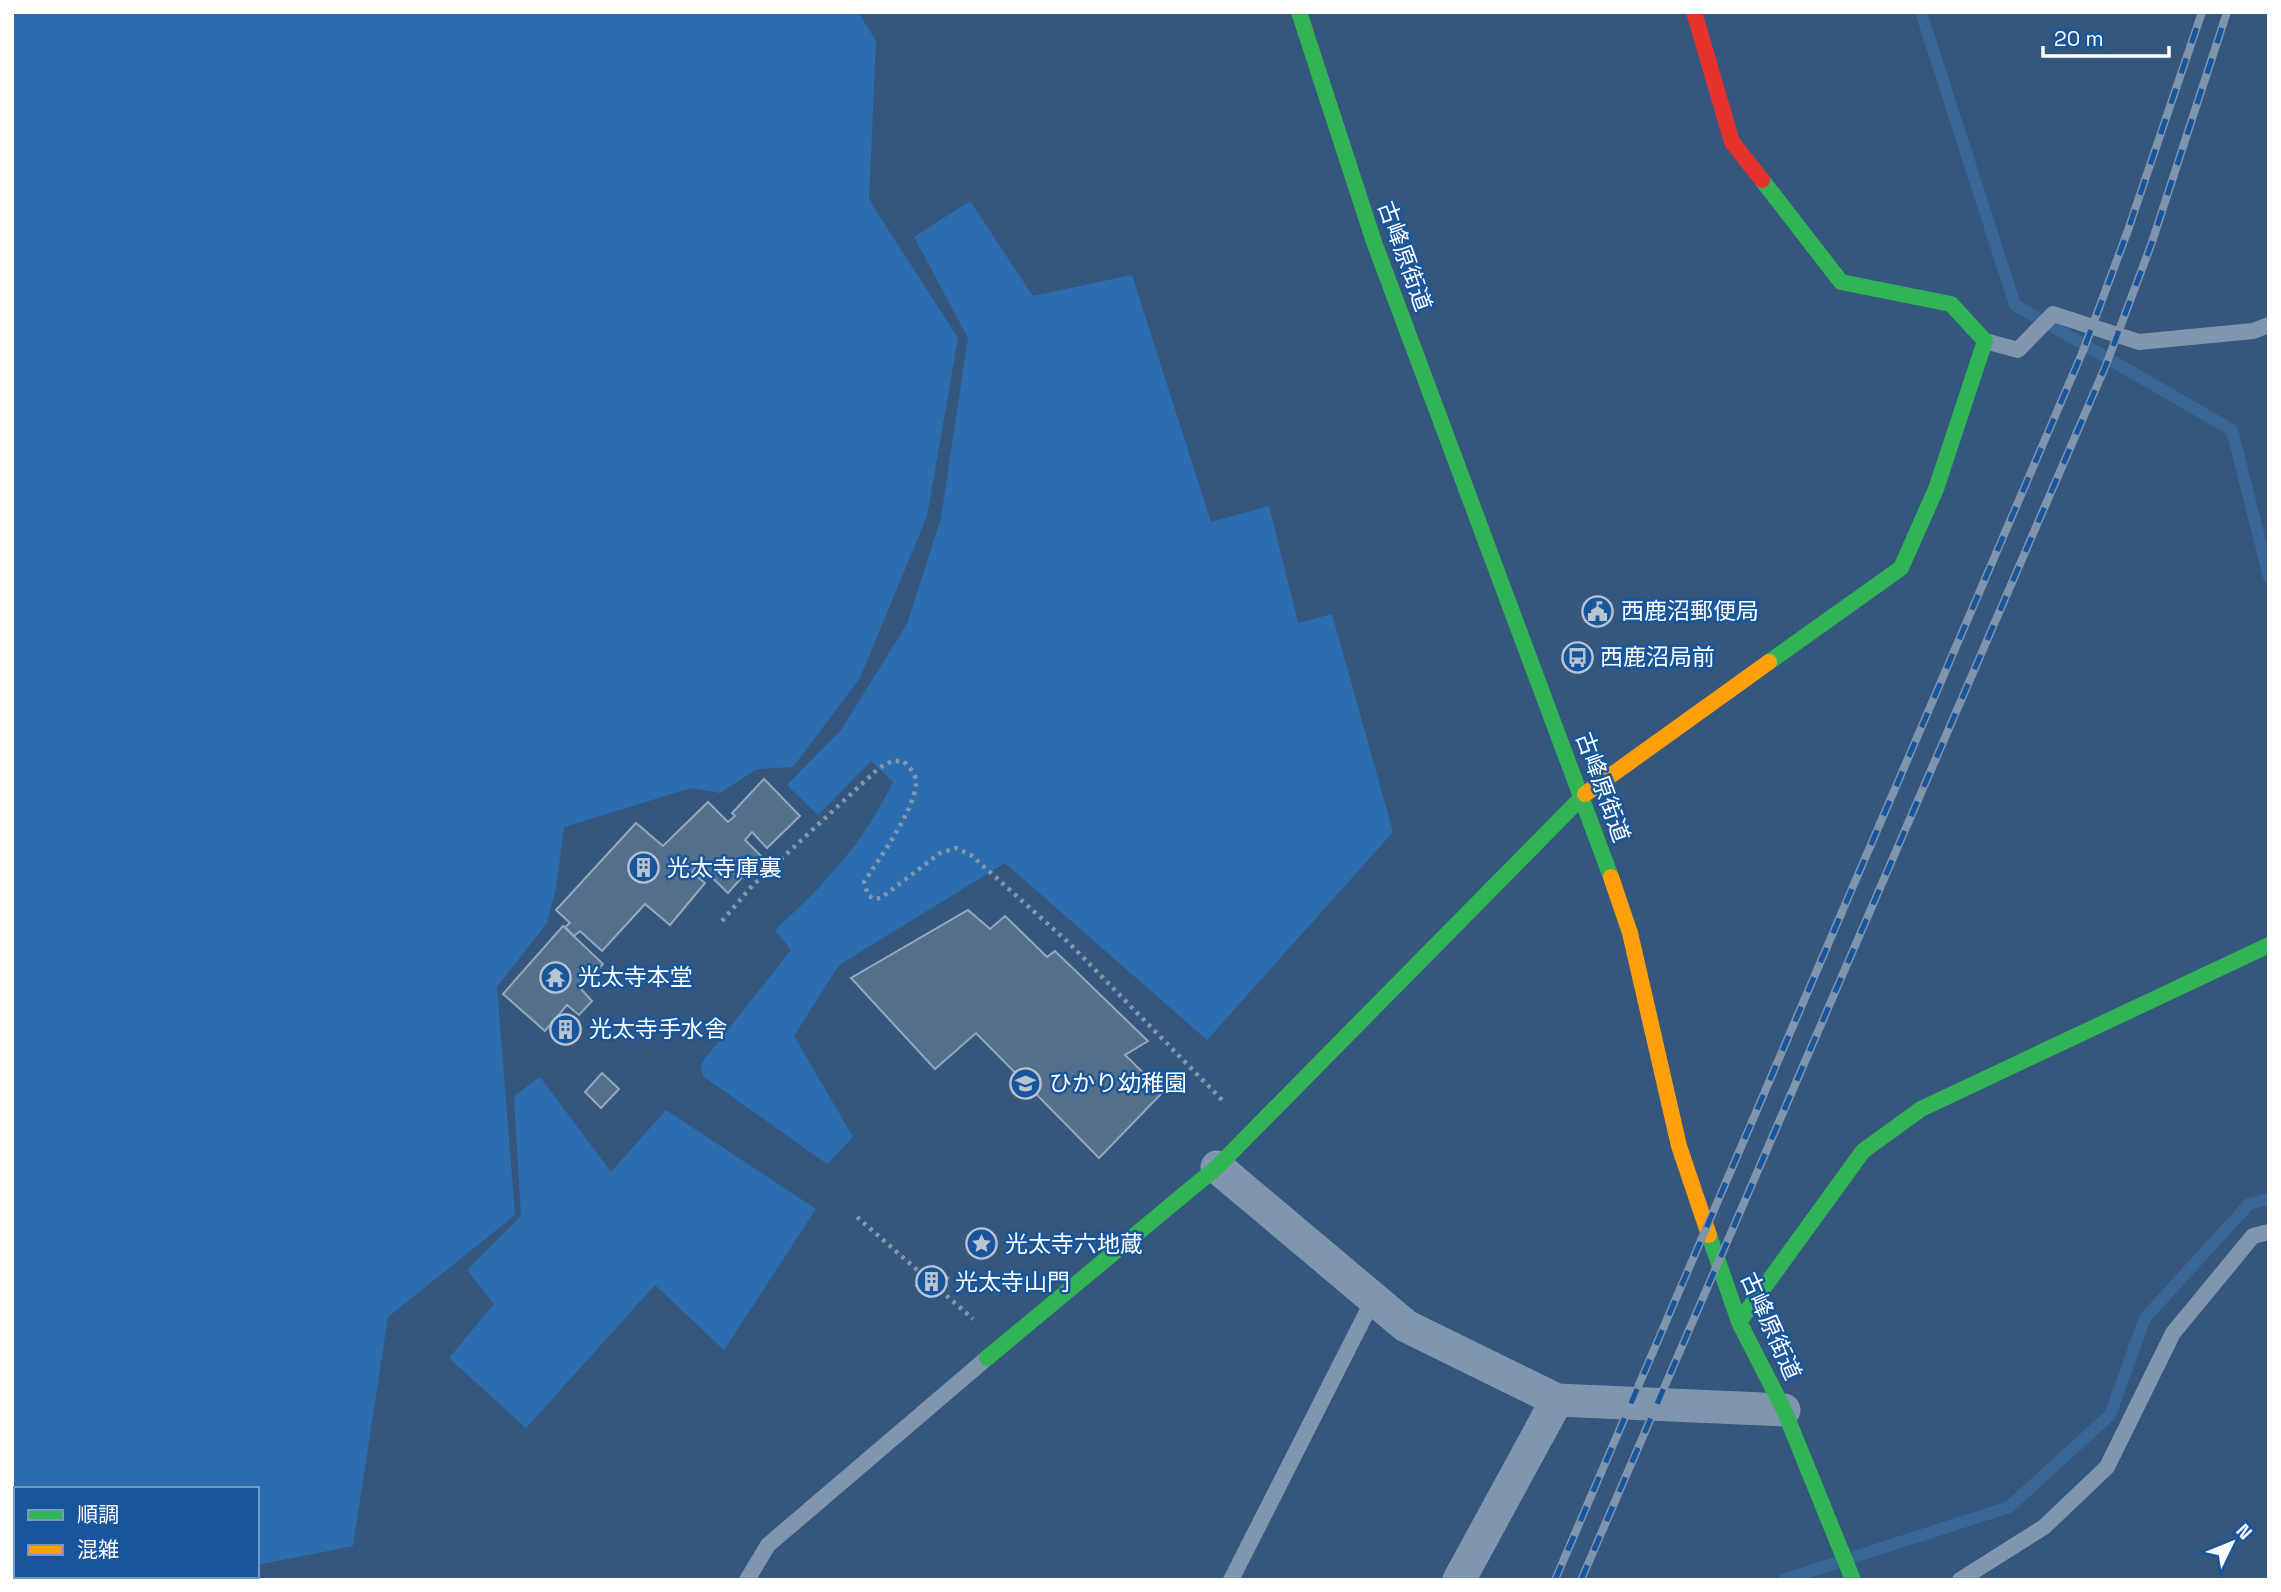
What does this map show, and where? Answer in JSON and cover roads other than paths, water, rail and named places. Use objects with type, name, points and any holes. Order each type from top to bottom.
[{"type":"street","name":"古峰原街道","points":[[1299,12],[1374,242],[1583,796],[1630,933],[1679,1146],[1739,1322],[1784,1410],[1853,1580]]},
{"type":"street","points":[[987,1358],[1217,1167],[1583,796],[1901,568],[1936,489],[1984,341],[1951,304],[1841,282],[1732,142],[1694,12]]},
{"type":"street","points":[[1739,1322],[1863,1151],[1921,1109],[2269,945]]},
{"type":"street","points":[[1217,1167],[1406,1326],[1557,1400],[1784,1410]]},
{"type":"street","points":[[1460,1580],[1557,1400]]},
{"type":"lane","points":[[1984,341],[2018,350],[2053,314],[2139,342],[2253,331],[2269,325]]},
{"type":"lane","points":[[1960,1580],[2043,1527],[2107,1467],[2173,1333],[2253,1236],[2269,1233]]},
{"type":"lane","points":[[1231,1580],[1374,1298]]},
{"type":"lane","points":[[747,1580],[768,1545],[987,1358]]},
{"type":"waterway","points":[[1921,12],[2015,305],[2232,430],[2269,577]]},
{"type":"waterway","points":[[1783,1580],[2009,1507],[2110,1415],[2145,1318],[2249,1204],[2269,1199]]},
{"type":"railway","points":[[1555,1580],[2083,351],[2127,233],[2202,12]]},
{"type":"railway","points":[[1581,1580],[2106,365],[2151,245],[2227,12]]},
{"type":"place","name":"西鹿沼郵便局","points":[[1598,611]]},
{"type":"place","name":"西鹿沼局前","points":[[1577,657]]},
{"type":"place","name":"光太寺庫裏","points":[[644,868]]},
{"type":"place","name":"光太寺本堂","points":[[555,977]]},
{"type":"place","name":"光太寺手水舎","points":[[566,1029]]},
{"type":"place","name":"ひかり幼稚園","points":[[1026,1083]]},
{"type":"place","name":"光太寺六地蔵","points":[[982,1244]]},
{"type":"place","name":"光太寺山門","points":[[932,1282]]}]
